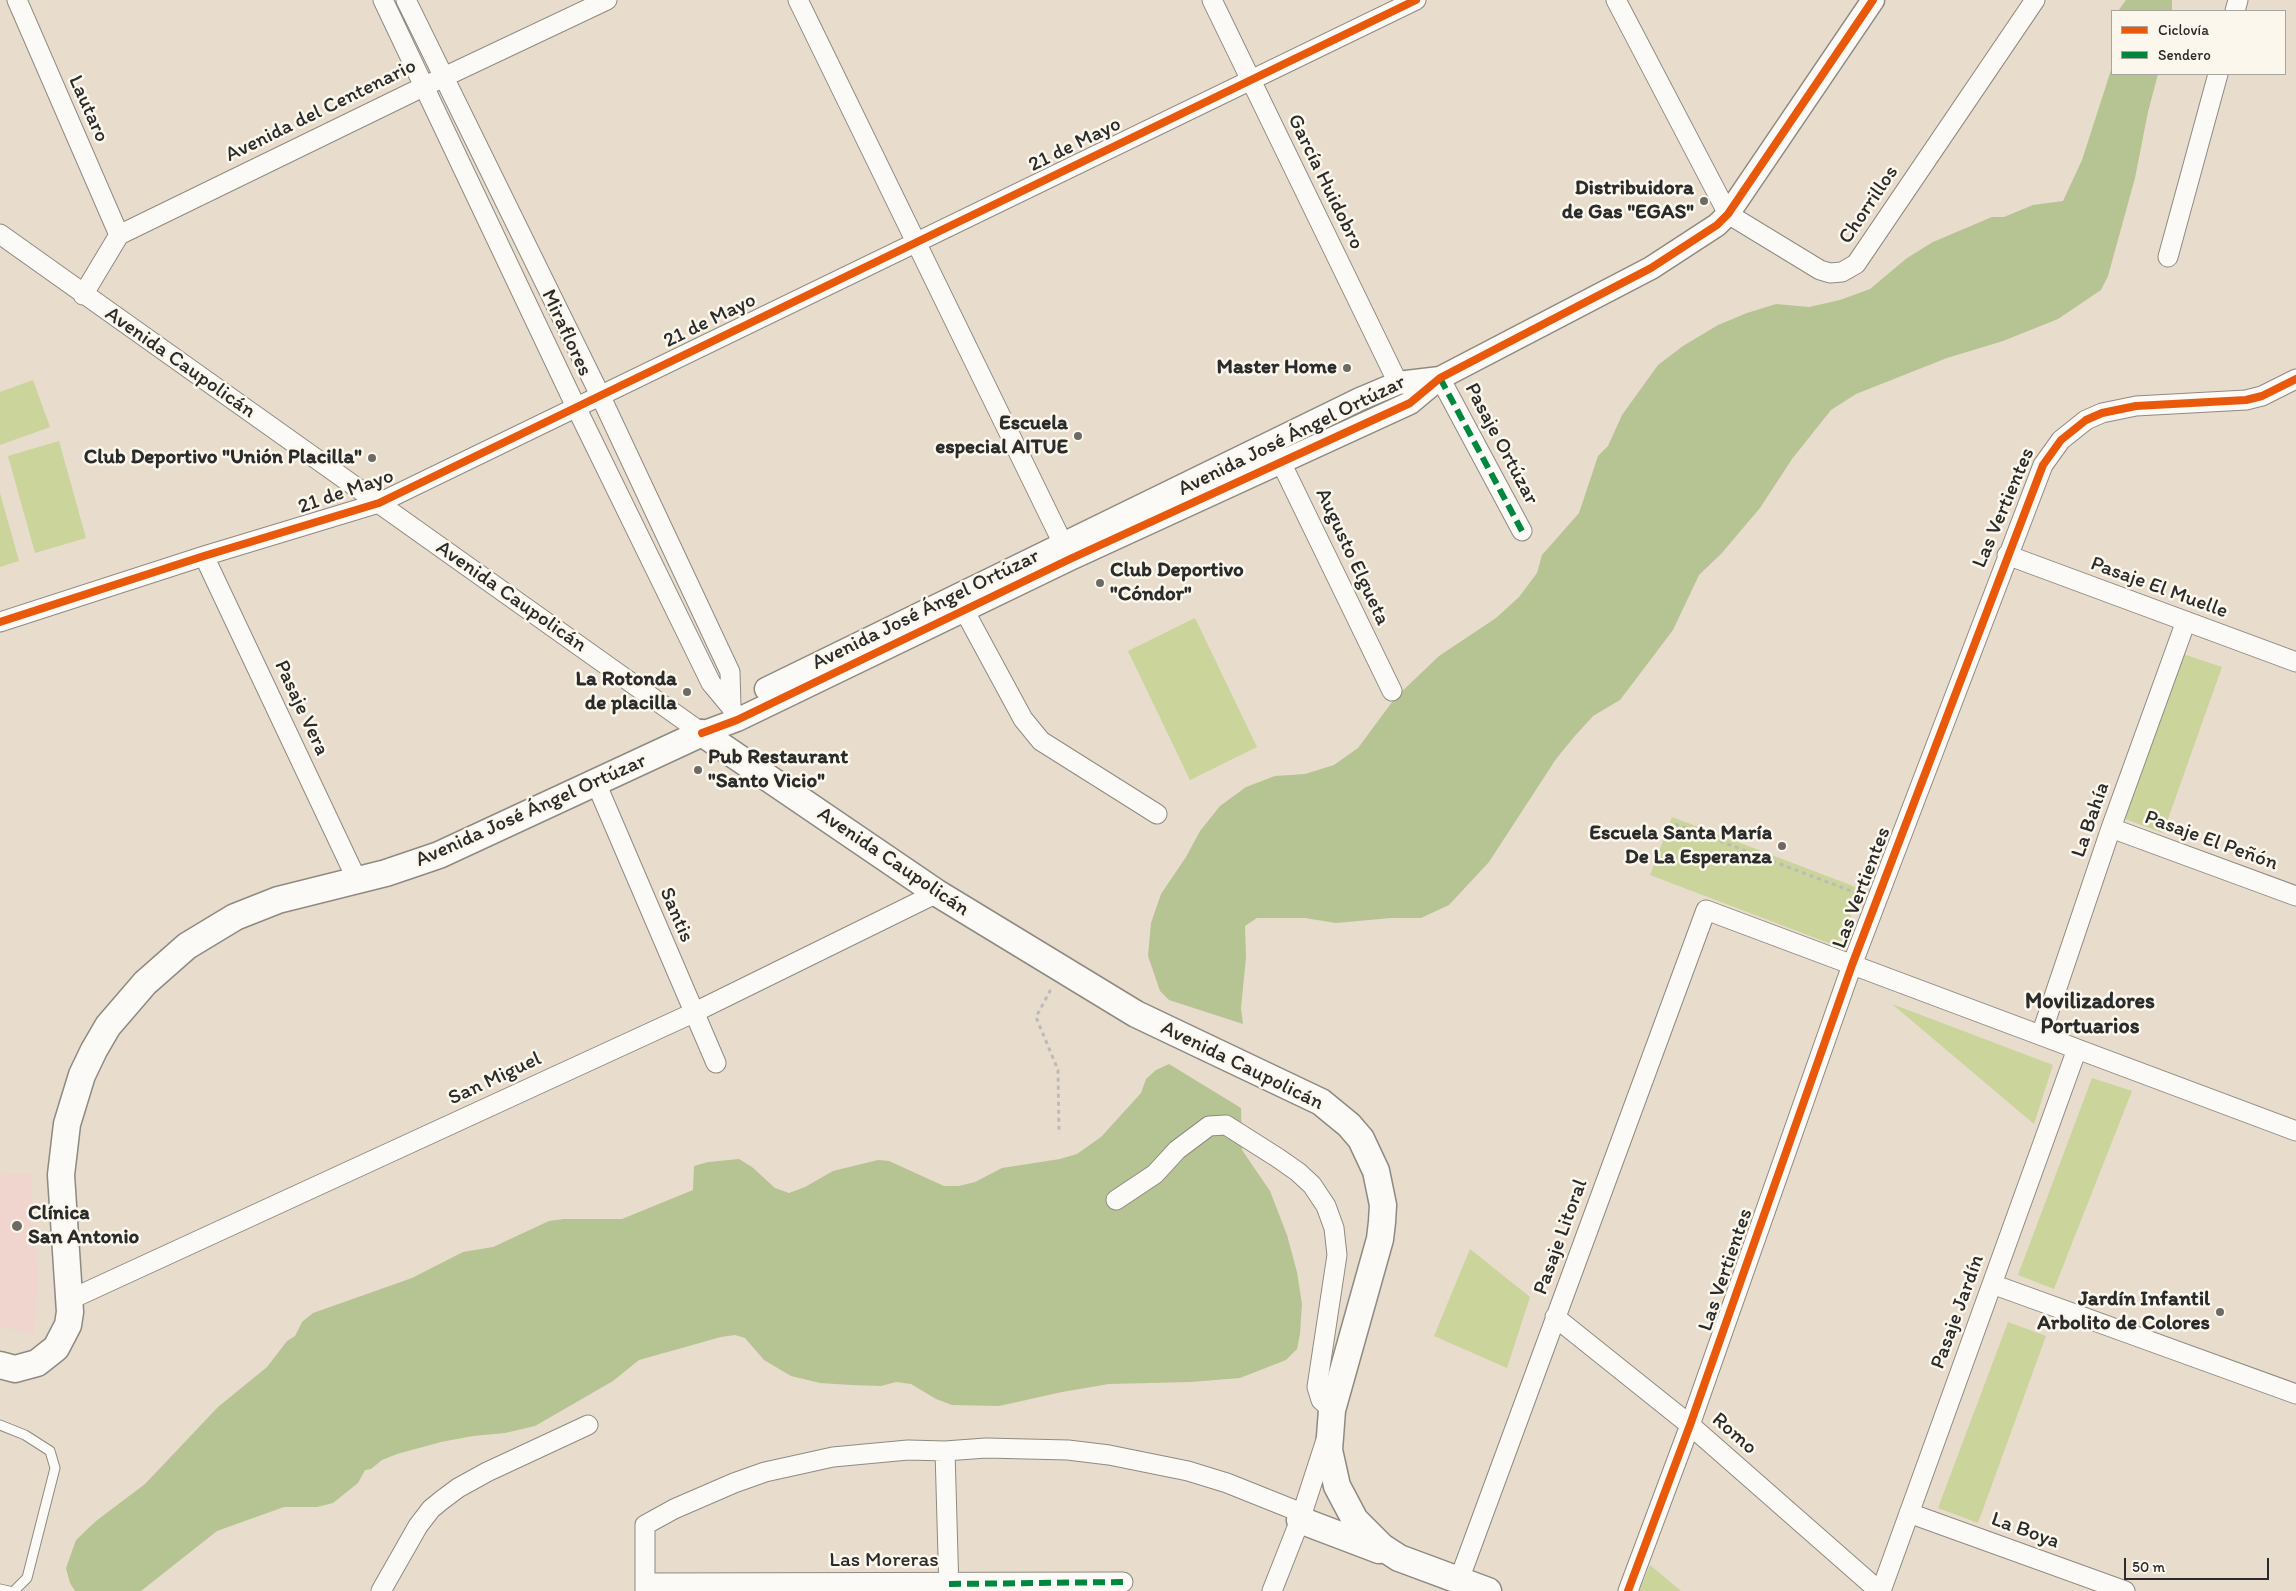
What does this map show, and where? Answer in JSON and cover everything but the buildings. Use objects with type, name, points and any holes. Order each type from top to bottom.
[{"type":"main road","name":"Avenida José Ángel Ortúzar","points":[[0,1365],[15,1369],[26,1367],[42,1360],[56,1348],[68,1325],[69,1300],[62,1201],[63,1150],[69,1116],[82,1075],[108,1026],[145,983],[187,946],[235,917],[278,900],[396,870],[439,855],[702,733]]},
{"type":"main road","name":"Avenida Caupolicán","points":[[702,733],[937,893],[1136,1014],[1321,1102],[1349,1125],[1370,1155],[1381,1188],[1383,1205],[1380,1239],[1330,1421],[1331,1467],[1344,1504],[1368,1534],[1399,1558]]},
{"type":"main road","points":[[1301,1517],[1399,1558],[1488,1591]]},
{"type":"street","name":"Lautaro","points":[[17,0],[119,235]]},
{"type":"street","name":"Miraflores","points":[[383,0],[576,407],[711,684],[734,714]]},
{"type":"street","name":"Miraflores","points":[[406,0],[600,395],[730,672],[734,714]]},
{"type":"street","name":"Avenida del Centenario","points":[[119,235],[607,0]]},
{"type":"street","points":[[798,0],[1067,551]]},
{"type":"street","name":"García Huidobro","points":[[1212,0],[1398,383]]},
{"type":"street","name":"21 de Mayo","points":[[0,622],[204,556],[379,503],[916,240],[1416,0]]},
{"type":"street","points":[[1616,0],[1728,214]]},
{"type":"street","name":"Avenida José Ángel Ortúzar","points":[[1067,551],[1282,462],[1410,403],[1440,378],[1651,268],[1717,225],[1728,214],[1873,0]]},
{"type":"street","name":"Chorrillos","points":[[1728,214],[1820,270],[1830,273],[1842,272],[1856,264],[2035,0]]},
{"type":"street","points":[[2168,257],[2218,75]]},
{"type":"street","name":"Avenida Caupolicán","points":[[0,234],[83,295],[702,733]]},
{"type":"street","points":[[83,295],[119,235]]},
{"type":"street","name":"Avenida José Ángel Ortúzar","points":[[702,733],[734,714],[1067,551],[1271,442],[1398,383],[1440,378]]},
{"type":"street","name":"Pasaje Ortúzar","points":[[1440,378],[1522,531]]},
{"type":"street","name":"Las Vertientes","points":[[1628,1591],[1690,1425],[1852,965],[2007,555],[2043,465],[2061,440],[2086,420],[2119,408],[2246,400],[2262,396],[2296,379]]},
{"type":"street","name":"Augusto Elgueta","points":[[1271,442],[1392,691]]},
{"type":"street","name":"Pasaje El Muelle","points":[[2007,555],[2296,662]]},
{"type":"street","name":"Pasaje Vera","points":[[204,556],[357,880]]},
{"type":"street","points":[[961,604],[1023,719],[1041,741],[1060,755],[1157,814]]},
{"type":"street","name":"La Bahía","points":[[2041,1035],[2111,828],[2186,621]]},
{"type":"street","name":"Santis","points":[[596,783],[716,1063]]},
{"type":"street","name":"Pasaje El Peñón","points":[[2111,828],[2296,896]]},
{"type":"street","name":"San Miguel","points":[[69,1300],[693,1013],[937,893]]},
{"type":"street","name":"Pasaje Litoral","points":[[1459,1580],[1706,910],[1852,965]]},
{"type":"street","points":[[1852,965],[2296,1131]]},
{"type":"street","name":"Pasaje Jardín","points":[[1880,1591],[2077,1049]]},
{"type":"street","points":[[1116,1200],[1155,1174],[1177,1150],[1209,1126],[1226,1125],[1278,1158],[1305,1178],[1326,1206],[1338,1255],[1317,1387],[1330,1421],[1301,1517],[1272,1591]]},
{"type":"street","points":[[1992,1284],[2296,1394]]},
{"type":"street","name":"Romo","points":[[1556,1317],[1690,1425],[1880,1591]]},
{"type":"street","points":[[381,1591],[418,1526],[431,1509],[442,1500],[458,1488],[487,1472],[588,1424]]},
{"type":"street","points":[[645,1587],[645,1525],[689,1502],[734,1483],[797,1464],[871,1452],[1027,1448],[1108,1455],[1148,1462],[1211,1478],[1265,1497],[1301,1517]]},
{"type":"street","points":[[946,1451],[949,1587]]},
{"type":"street","name":"La Boya","points":[[1909,1513],[2125,1591]]},
{"type":"street","name":"Las Moreras","points":[[645,1587],[949,1587],[1123,1582]]},
{"type":"lane","points":[[0,1425],[25,1435],[50,1452],[55,1468],[28,1578],[14,1591]]},
{"type":"lane","points":[[0,1590],[9,1591]]},
{"type":"path","points":[[1675,824],[1876,901]]},
{"type":"path","points":[[1043,985],[1050,991],[1036,1017],[1058,1070],[1059,1134]]},
{"type":"shaded area","name":"Clínica San Antonio","points":[[0,1173],[31,1174],[38,1278],[34,1335],[0,1326]]},
{"type":"green space","points":[[2126,0],[2172,0],[2172,10],[2119,10]]},
{"type":"green space","points":[[2111,70],[2111,75],[2158,75],[2148,112],[2135,178],[2108,276],[2101,290],[2058,319],[2003,341],[1947,358],[1856,394],[1831,410],[1792,459],[1760,508],[1721,554],[1699,575],[1673,630],[1620,700],[1593,716],[1574,737],[1556,759],[1489,862],[1449,905],[1421,918],[1391,918],[1336,923],[1305,918],[1257,918],[1245,926],[1246,957],[1241,1008],[1243,1024],[1169,1000],[1160,991],[1148,956],[1151,923],[1161,894],[1186,857],[1200,831],[1220,806],[1246,787],[1275,776],[1305,774],[1334,765],[1358,748],[1395,698],[1439,656],[1496,618],[1519,597],[1537,573],[1542,555],[1579,513],[1598,456],[1608,446],[1622,415],[1658,365],[1683,346],[1718,325],[1747,313],[1776,304],[1809,307],[1840,300],[1870,289],[1907,258],[1933,242],[1992,217],[2004,217],[2033,205],[2063,201],[2082,160]]},
{"type":"green space","points":[[33,380],[50,427],[0,445],[0,392]]},
{"type":"green space","points":[[59,441],[86,538],[35,553],[8,456]]},
{"type":"green space","points":[[0,493],[19,561],[0,567]]},
{"type":"green space","points":[[1195,618],[1257,747],[1190,780],[1128,651]]},
{"type":"green space","points":[[2183,654],[2222,667],[2163,833],[2125,819]]},
{"type":"green space","points":[[1672,817],[1861,889],[1839,947],[1650,875]]},
{"type":"green space","points":[[1892,1004],[2053,1065],[2034,1124]]},
{"type":"green space","points":[[1169,1064],[1241,1108],[1242,1150],[1270,1191],[1287,1235],[1297,1272],[1302,1304],[1300,1334],[1297,1349],[1286,1360],[1240,1378],[1191,1382],[1109,1384],[999,1406],[952,1405],[936,1399],[911,1384],[896,1382],[881,1386],[820,1383],[791,1376],[764,1360],[745,1338],[735,1335],[721,1337],[639,1360],[613,1381],[535,1426],[505,1433],[441,1442],[397,1454],[382,1460],[371,1469],[365,1470],[358,1483],[333,1503],[317,1507],[284,1507],[217,1531],[141,1591],[75,1591],[70,1583],[66,1568],[76,1540],[96,1521],[145,1484],[218,1407],[267,1367],[287,1341],[295,1336],[302,1322],[313,1313],[412,1278],[463,1252],[493,1247],[549,1221],[564,1219],[622,1219],[693,1190],[694,1166],[708,1162],[739,1159],[752,1167],[775,1188],[789,1193],[805,1187],[833,1171],[878,1160],[889,1161],[944,1186],[959,1186],[975,1182],[1002,1168],[1060,1159],[1077,1154],[1101,1137],[1141,1093],[1146,1079],[1156,1070]]},
{"type":"green space","points":[[2092,1078],[2132,1091],[2054,1289],[2018,1275]]},
{"type":"green space","points":[[1470,1249],[1530,1297],[1507,1368],[1434,1336]]},
{"type":"green space","points":[[2008,1322],[2046,1336],[1978,1523],[1938,1508]]},
{"type":"green space","points":[[1650,1565],[1681,1591],[1639,1591]]},
{"type":"marked path","points":[[1440,378],[1522,531]]},
{"type":"marked path","points":[[949,1584],[1123,1582]]},
{"type":"cycle path","points":[[0,622],[204,556],[379,503],[1416,0]]},
{"type":"cycle path","points":[[702,733],[737,720],[1070,559],[1410,403],[1440,378],[1651,268],[1717,225],[1728,214],[1873,0]]},
{"type":"cycle path","points":[[1628,1591],[1690,1425],[1852,965],[2043,465],[2061,440],[2086,420],[2102,413],[2136,406],[2246,400],[2262,396],[2296,379]]},
{"type":"place","name":"Distribuidora de Gas \"EGAS\"","points":[[1704,201]]},
{"type":"place","name":"Master Home","points":[[1347,368]]},
{"type":"place","name":"Escuela especial AITUE","points":[[1078,436]]},
{"type":"place","name":"Club Deportivo \"Unión Placilla\"","points":[[372,458]]},
{"type":"place","name":"Club Deportivo \"Cóndor\"","points":[[1100,583]]},
{"type":"place","name":"La Rotonda de placilla","points":[[687,692]]},
{"type":"place","name":"Pub Restaurant \"Santo Vicio\"","points":[[698,770]]},
{"type":"place","name":"Escuela Santa María De La Esperanza","points":[[1782,846]]},
{"type":"place","name":"Clínica San Antonio","points":[[17,1226]]},
{"type":"place","name":"Jardín Infantil Arbolito de Colores","points":[[2220,1312]]},
{"type":"district","name":"Movilizadores Portuarios","points":[[2090,1014]]}]
